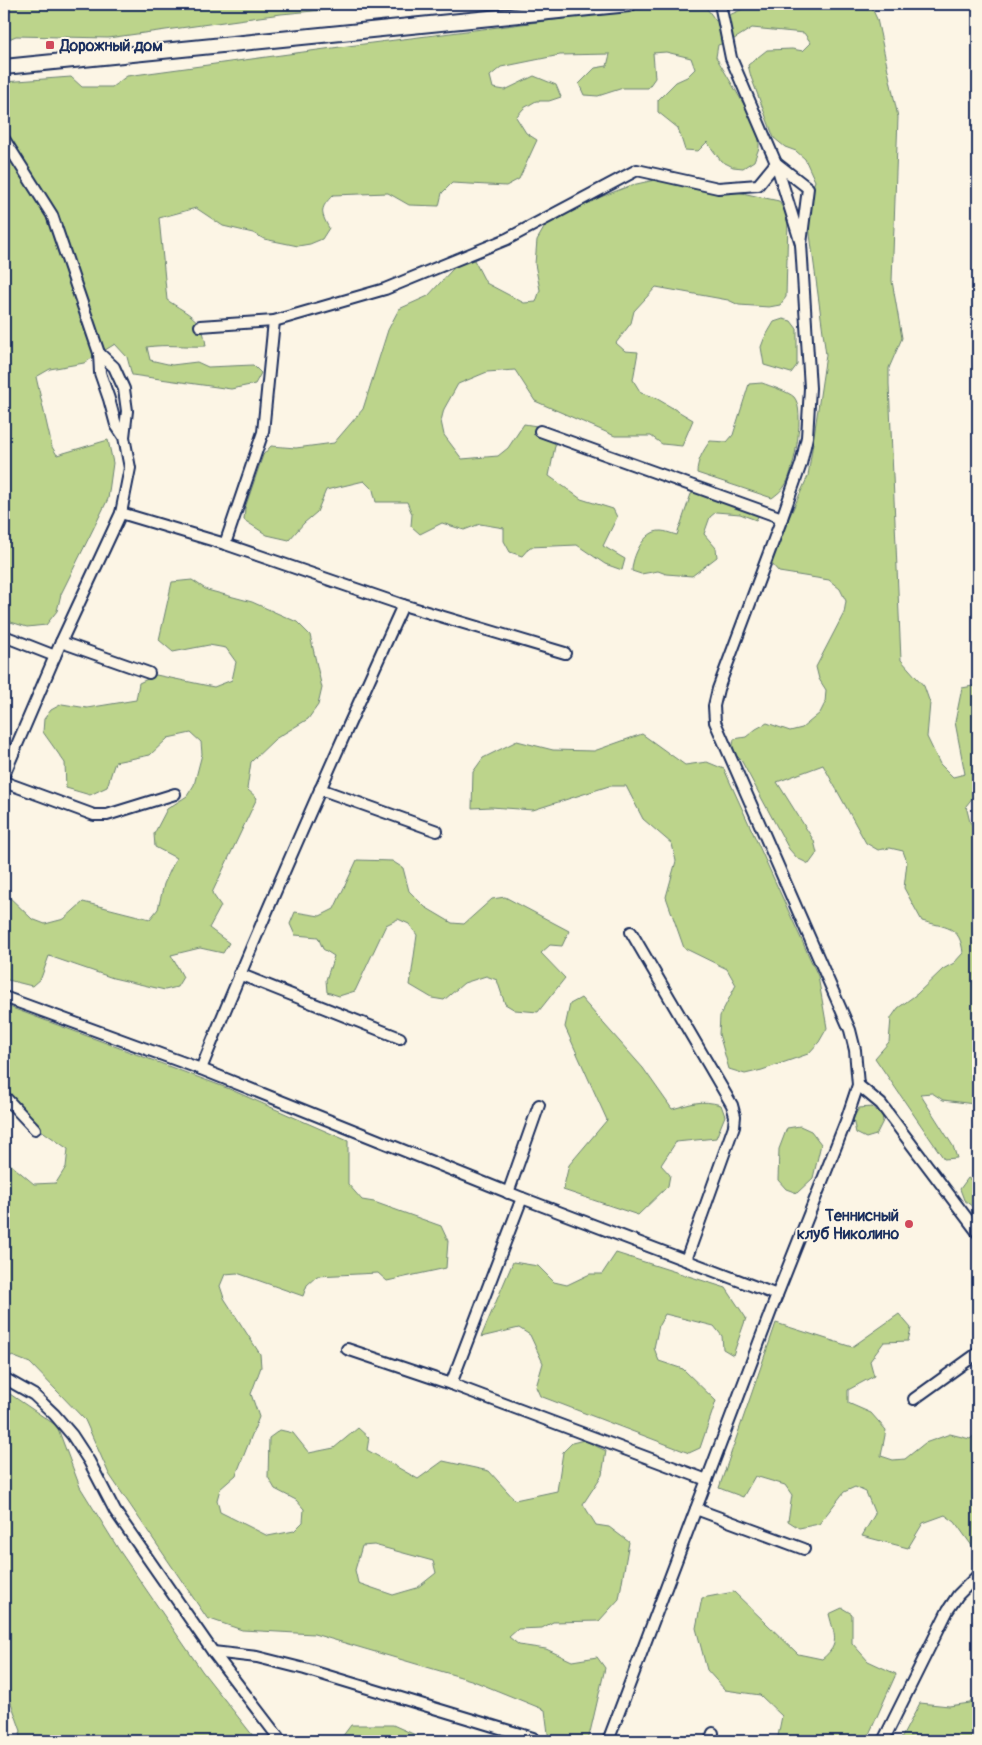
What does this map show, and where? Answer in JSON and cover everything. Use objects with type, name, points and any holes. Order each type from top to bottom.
[{"type":"main road","points":[[4,67],[629,4]]},
{"type":"street","points":[[720,4],[730,58],[776,163],[801,244]]},
{"type":"street","points":[[4,140],[52,215],[99,353],[100,373],[116,425],[124,437]]},
{"type":"street","points":[[608,1741],[858,1085],[855,1050],[850,1030],[715,722],[714,706],[718,689],[782,518],[801,464],[807,437],[810,388],[801,244],[808,188],[776,163]]},
{"type":"street","points":[[200,326],[274,321],[385,288],[507,239],[637,170],[718,188],[758,185],[776,163]]},
{"type":"street","points":[[225,544],[263,432],[274,321]]},
{"type":"street","points":[[4,776],[61,642],[121,513],[130,468],[124,437],[127,411],[124,389],[114,367],[99,353]]},
{"type":"street","points":[[540,431],[782,518]]},
{"type":"street","points":[[121,513],[225,544],[403,606],[565,653]]},
{"type":"street","points":[[201,1069],[239,974],[403,606]]},
{"type":"street","points":[[4,636],[55,656]]},
{"type":"street","points":[[61,642],[149,673]]},
{"type":"street","points":[[4,782],[94,815],[107,815],[174,794]]},
{"type":"street","points":[[320,790],[437,830]]},
{"type":"street","points":[[630,932],[732,1105],[735,1116],[734,1126],[686,1260]]},
{"type":"street","points":[[239,974],[400,1038]]},
{"type":"street","points":[[4,997],[201,1069],[508,1193],[778,1295]]},
{"type":"street","points":[[858,1085],[881,1104],[978,1233]]},
{"type":"street","points":[[4,1096],[35,1129]]},
{"type":"street","points":[[508,1193],[539,1105]]},
{"type":"street","points":[[451,1384],[522,1198]]},
{"type":"street","points":[[347,1349],[451,1384],[707,1480]]},
{"type":"street","points":[[914,1399],[978,1352]]},
{"type":"street","points":[[4,1378],[34,1396],[54,1414],[72,1435],[89,1461],[115,1511],[213,1652],[281,1741]]},
{"type":"street","points":[[696,1509],[804,1548]]},
{"type":"street","points":[[883,1741],[948,1610],[958,1595],[978,1576]]},
{"type":"street","points":[[213,1652],[257,1657],[305,1669],[533,1738]]},
{"type":"green space","points":[[4,4],[388,4],[281,14],[108,38],[16,36],[4,41]]},
{"type":"green space","points":[[680,4],[705,6],[716,21],[745,8],[765,4],[870,4],[877,19],[898,117],[892,281],[902,338],[889,368],[889,384],[901,660],[924,686],[930,703],[927,737],[940,764],[953,777],[965,774],[955,722],[962,688],[978,685],[978,793],[966,806],[970,822],[978,832],[978,1101],[974,1104],[943,1100],[932,1093],[920,1094],[953,1146],[957,1158],[944,1159],[875,1058],[889,1042],[891,1018],[898,1008],[917,994],[943,969],[954,963],[963,953],[959,937],[950,929],[922,921],[904,888],[907,862],[903,851],[890,848],[878,850],[866,843],[823,765],[777,782],[814,841],[817,853],[809,864],[797,858],[789,849],[741,760],[732,751],[734,739],[746,737],[767,723],[790,731],[802,728],[820,713],[825,703],[826,690],[819,679],[816,667],[844,613],[846,601],[840,589],[829,580],[779,572],[771,563],[774,551],[808,476],[826,355],[806,204],[815,181],[805,159],[796,151],[785,147],[774,138],[748,65],[767,50],[792,49],[803,51],[811,43],[804,33],[752,28],[731,41],[718,45],[716,57],[749,113],[757,123],[759,148],[754,161],[743,168],[733,167],[721,161],[707,142],[698,151],[685,150],[678,128],[658,112],[658,100],[676,82],[687,77],[695,69],[691,58],[666,52],[653,53],[655,78],[648,88],[623,88],[598,96],[584,95],[579,84],[595,68],[607,66],[610,54],[560,55],[501,67],[490,76],[493,88],[505,90],[534,76],[556,85],[561,97],[549,101],[536,101],[524,108],[516,117],[526,133],[537,140],[519,179],[506,186],[452,183],[442,193],[439,206],[409,205],[388,193],[333,195],[323,210],[324,218],[329,228],[322,239],[298,246],[264,239],[253,233],[223,226],[196,208],[159,218],[167,300],[194,318],[202,329],[206,346],[147,347],[150,360],[172,365],[197,362],[208,367],[253,365],[261,373],[255,384],[231,389],[132,375],[127,357],[115,344],[84,363],[50,369],[36,377],[52,447],[57,455],[108,440],[113,463],[108,499],[61,594],[57,611],[46,625],[27,627],[4,620],[4,82],[71,77],[82,87],[112,87],[127,76]]},
{"type":"green space","points":[[668,177],[779,201],[788,218],[786,297],[780,305],[769,307],[739,305],[728,300],[656,287],[634,311],[631,323],[616,343],[625,351],[638,352],[633,380],[641,393],[654,397],[693,420],[682,446],[662,444],[651,436],[615,436],[535,401],[515,370],[487,372],[458,384],[444,409],[441,421],[444,435],[462,459],[498,456],[508,448],[524,424],[537,426],[557,436],[549,476],[581,499],[613,509],[617,517],[603,546],[625,559],[622,570],[605,564],[577,545],[530,547],[522,556],[510,552],[504,541],[504,528],[480,524],[464,530],[442,523],[420,534],[411,526],[412,514],[407,502],[376,502],[373,490],[364,481],[326,490],[317,512],[289,540],[267,535],[244,520],[245,508],[263,455],[271,446],[296,448],[334,443],[363,409],[388,330],[399,309],[428,296],[462,259],[474,260],[486,283],[524,303],[536,302],[540,290],[535,264],[537,240],[551,216],[632,185]]},
{"type":"green space","points":[[783,319],[791,321],[797,329],[797,365],[791,373],[764,365],[761,347],[774,322]]},
{"type":"green space","points":[[762,383],[792,395],[797,404],[799,414],[798,440],[789,477],[780,492],[772,498],[697,473],[701,456],[710,441],[727,442],[733,435],[749,384]]},
{"type":"green space","points":[[706,488],[760,513],[756,520],[740,514],[716,512],[710,517],[704,534],[716,548],[717,557],[692,576],[666,574],[658,571],[641,574],[632,571],[634,559],[644,540],[649,535],[661,531],[677,535],[691,494]]},
{"type":"green space","points":[[192,580],[207,590],[252,602],[297,622],[310,635],[322,688],[318,705],[308,719],[275,739],[251,762],[247,789],[257,798],[212,893],[221,906],[209,928],[229,943],[223,953],[200,948],[171,955],[183,977],[177,987],[165,990],[113,978],[49,956],[41,978],[32,986],[4,979],[4,892],[32,919],[45,924],[64,919],[83,902],[150,919],[158,909],[164,884],[176,858],[155,847],[154,834],[167,809],[187,796],[194,785],[202,754],[201,742],[191,733],[168,738],[150,755],[115,762],[107,787],[90,795],[66,788],[65,763],[43,732],[44,719],[51,710],[62,704],[87,708],[136,700],[139,683],[156,675],[214,687],[232,680],[236,662],[226,648],[209,645],[173,652],[159,640],[172,582]]},
{"type":"green space","points":[[642,734],[685,765],[707,762],[724,769],[818,976],[827,1028],[819,1042],[808,1054],[745,1074],[729,1069],[719,1034],[720,1016],[736,985],[727,969],[684,948],[666,897],[676,861],[672,844],[643,819],[626,786],[609,786],[533,810],[491,807],[472,808],[473,772],[483,758],[517,741],[553,750],[594,751]]},
{"type":"green space","points":[[357,860],[392,861],[403,868],[409,891],[425,907],[452,923],[464,924],[492,899],[505,897],[569,931],[562,946],[550,945],[541,953],[565,978],[538,1012],[515,1010],[505,1004],[497,980],[486,976],[464,983],[444,1000],[432,998],[410,985],[417,935],[409,924],[398,919],[386,925],[355,991],[339,996],[327,992],[326,980],[334,956],[323,949],[318,937],[295,935],[290,924],[295,912],[320,916],[334,909]]},
{"type":"green space","points":[[581,998],[643,1068],[672,1109],[707,1102],[721,1105],[725,1116],[716,1138],[676,1142],[661,1165],[670,1175],[668,1186],[638,1215],[563,1190],[569,1165],[607,1120],[565,1027],[570,1004]]},
{"type":"green space","points":[[4,1005],[227,1088],[348,1141],[348,1184],[362,1200],[374,1202],[441,1226],[448,1241],[446,1268],[387,1281],[378,1273],[317,1276],[307,1285],[303,1296],[237,1273],[225,1274],[220,1286],[224,1298],[260,1354],[261,1367],[251,1394],[259,1417],[236,1475],[220,1489],[217,1500],[220,1512],[268,1536],[294,1531],[303,1522],[304,1509],[296,1500],[275,1489],[268,1477],[269,1438],[280,1430],[293,1433],[309,1453],[334,1448],[358,1428],[369,1438],[367,1450],[418,1479],[443,1461],[489,1471],[515,1500],[557,1491],[563,1452],[572,1443],[584,1440],[606,1451],[602,1475],[583,1504],[596,1525],[609,1527],[629,1542],[619,1599],[599,1621],[553,1622],[542,1628],[518,1629],[509,1637],[519,1645],[546,1649],[572,1661],[597,1657],[605,1668],[588,1741],[549,1741],[545,1710],[471,1680],[314,1634],[242,1630],[207,1618],[109,1474],[85,1420],[30,1363],[4,1353],[4,1159],[34,1184],[56,1183],[66,1167],[68,1149],[38,1128],[4,1091]],"holes":[[[374,1545],[433,1561],[436,1573],[417,1588],[393,1595],[358,1583],[355,1570],[362,1546]]]},
{"type":"green space","points":[[872,1107],[882,1115],[883,1121],[876,1135],[866,1138],[856,1133],[853,1119],[859,1108]]},
{"type":"green space","points":[[800,1126],[811,1131],[821,1144],[813,1178],[797,1193],[786,1189],[778,1180],[779,1149],[787,1128]]},
{"type":"green space","points":[[968,1178],[978,1184],[978,1211],[964,1200],[960,1189]]},
{"type":"green space","points":[[616,1253],[726,1288],[746,1318],[733,1355],[723,1349],[722,1336],[714,1326],[665,1314],[659,1325],[654,1348],[659,1361],[683,1369],[716,1401],[700,1448],[689,1453],[540,1396],[536,1387],[543,1363],[530,1335],[519,1328],[481,1337],[513,1262],[538,1266],[554,1282],[567,1285],[590,1274],[602,1274]]},
{"type":"green space","points":[[899,1314],[911,1328],[908,1341],[884,1342],[870,1361],[874,1376],[848,1390],[848,1403],[871,1413],[886,1430],[881,1456],[893,1460],[905,1459],[925,1443],[950,1434],[970,1439],[978,1432],[978,1481],[975,1485],[978,1502],[978,1548],[975,1550],[955,1522],[945,1515],[923,1523],[908,1548],[862,1536],[875,1514],[866,1492],[855,1487],[844,1492],[819,1524],[799,1528],[788,1521],[792,1495],[785,1485],[755,1476],[743,1497],[719,1488],[776,1323],[852,1347]]},
{"type":"green space","points":[[4,1390],[57,1426],[80,1487],[119,1550],[202,1671],[257,1741],[18,1741],[21,1731],[4,1683]]},
{"type":"green space","points":[[734,1592],[798,1654],[822,1659],[832,1649],[834,1644],[834,1634],[829,1614],[842,1608],[852,1614],[852,1643],[868,1661],[896,1674],[866,1741],[777,1741],[782,1716],[760,1695],[725,1690],[707,1670],[696,1628],[702,1598]]},
{"type":"green space","points":[[978,1688],[978,1741],[900,1741],[920,1703],[949,1706],[970,1703]]},
{"type":"green space","points":[[351,1725],[393,1725],[429,1741],[339,1741]]},
{"type":"place","name":"Дорожный дом","points":[[50,45]]},
{"type":"place","name":"Теннисный клуб Николино","points":[[909,1224]]}]
